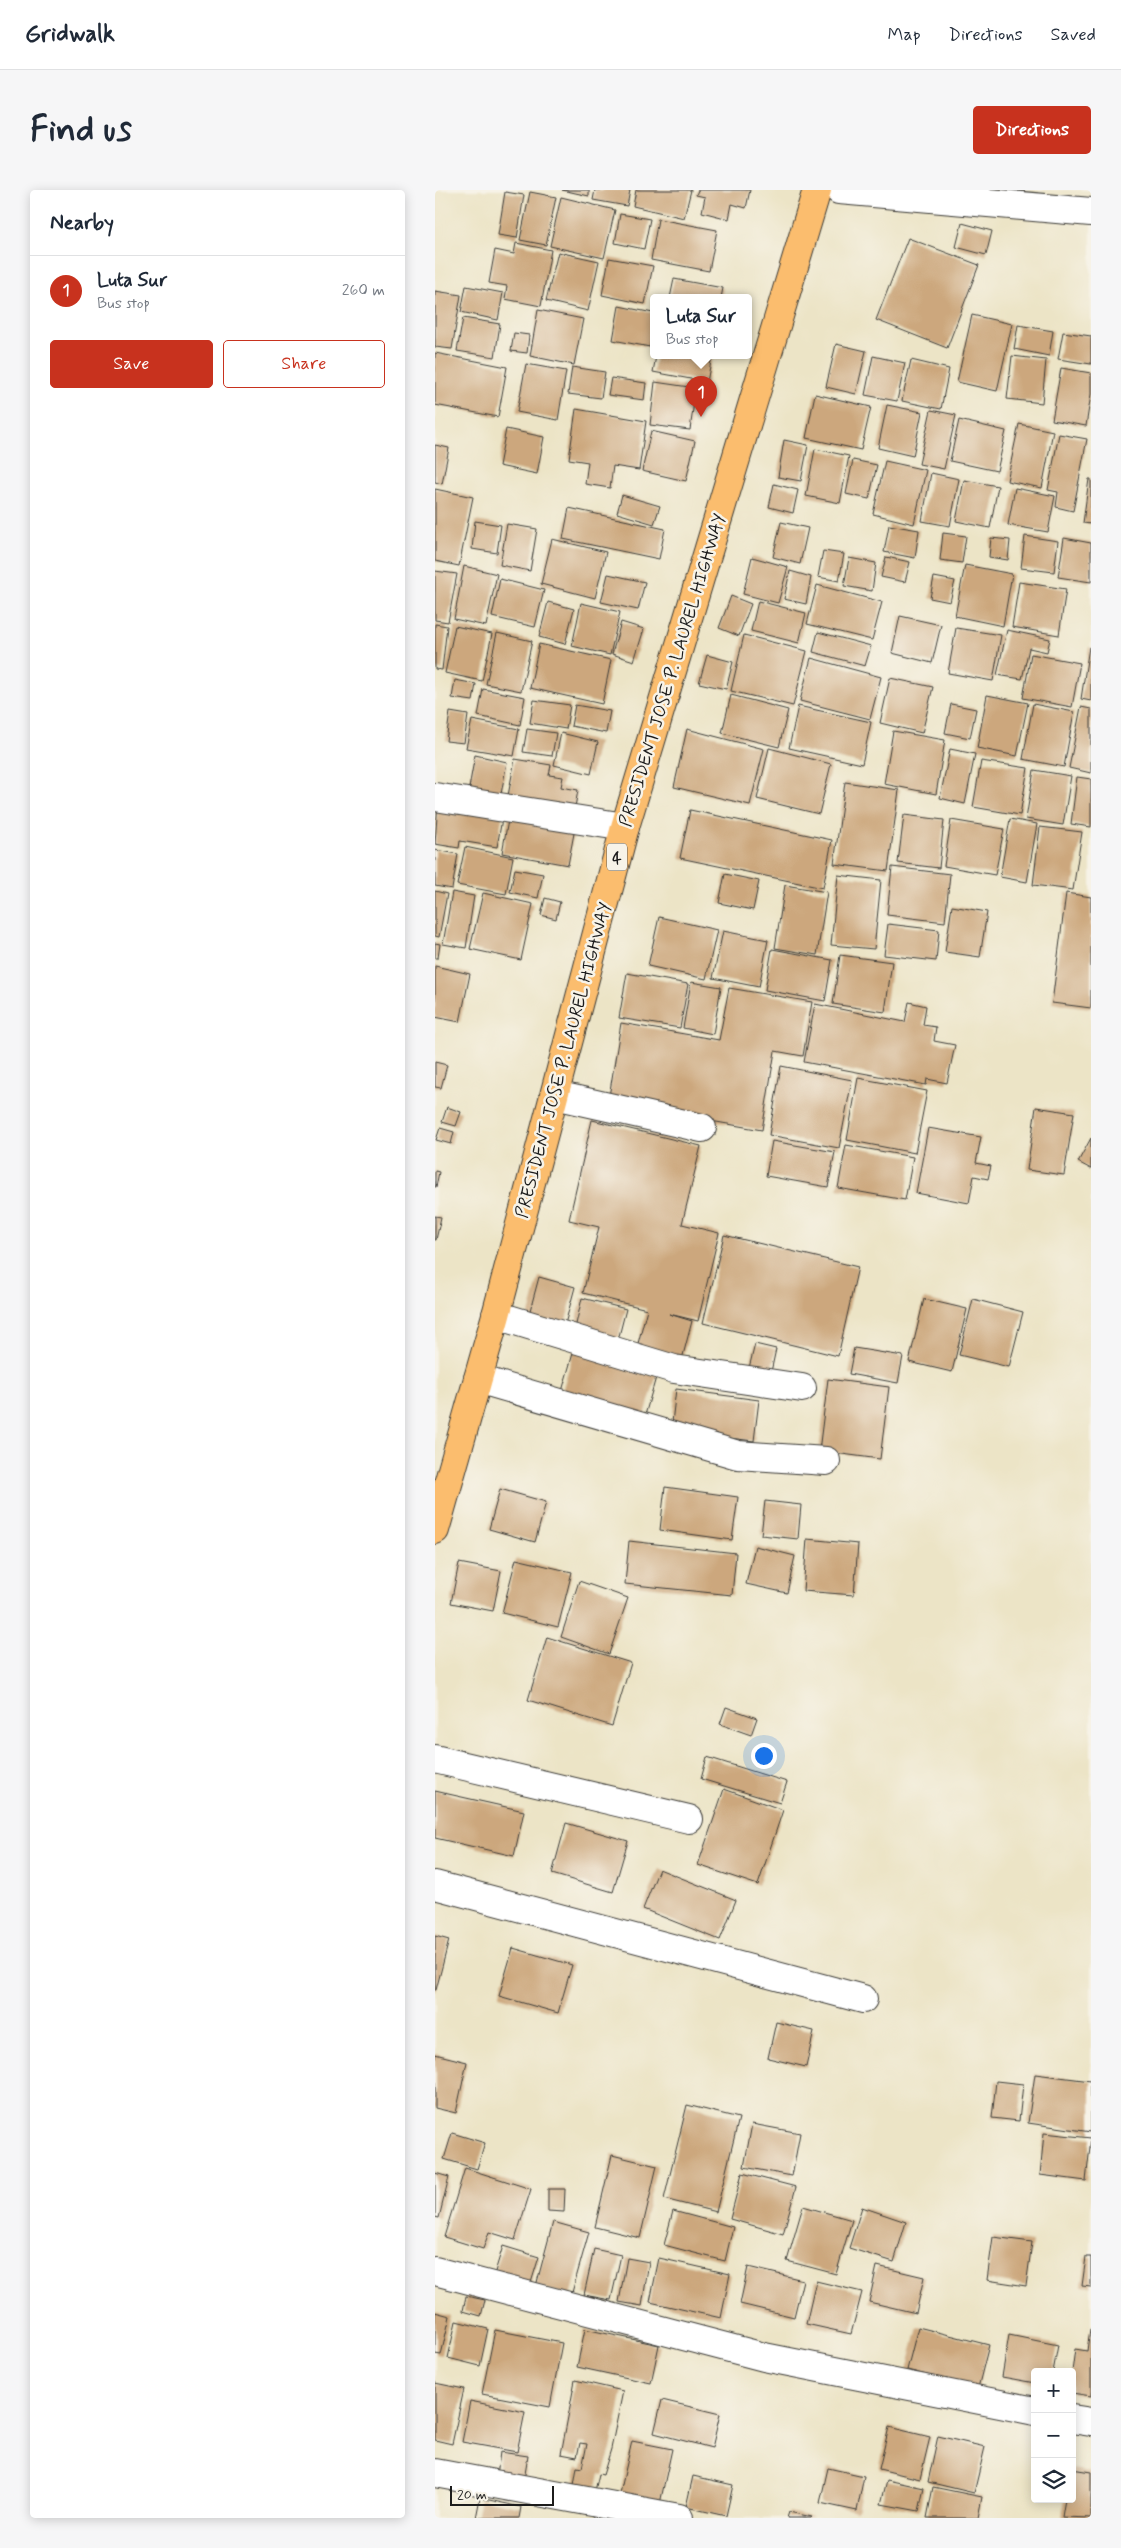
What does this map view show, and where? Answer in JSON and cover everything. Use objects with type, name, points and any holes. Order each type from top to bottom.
[{"type":"highway","name":"PRESIDENT JOSE P. LAUREL HIGHWAY","points":[[435,1530],[496,1315],[625,827],[817,190]]},
{"type":"street","points":[[839,190],[1091,212]]},
{"type":"street","points":[[435,797],[625,827]]},
{"type":"street","points":[[555,1095],[702,1128]]},
{"type":"street","points":[[496,1315],[675,1368],[802,1388]]},
{"type":"street","points":[[478,1379],[738,1455],[826,1461]]},
{"type":"street","points":[[435,1759],[689,1819]]},
{"type":"street","points":[[435,1885],[863,1999]]},
{"type":"street","points":[[435,2272],[764,2357],[1031,2410]]},
{"type":"street","points":[[1076,2420],[1091,2422]]},
{"type":"street","points":[[435,2473],[679,2518]]},
{"type":"building","points":[[562,190],[589,190],[589,196]]},
{"type":"building","points":[[595,190],[630,190],[627,206],[593,200]]},
{"type":"building","points":[[636,190],[691,190],[684,218],[633,206]]},
{"type":"building","points":[[698,190],[750,190],[746,208],[732,204],[729,219],[702,212],[705,197],[696,195]]},
{"type":"building","points":[[505,192],[524,195],[517,238],[498,235]]},
{"type":"building","points":[[530,192],[556,197],[546,245],[520,240]]},
{"type":"building","points":[[561,197],[615,210],[604,258],[550,246]]},
{"type":"building","points":[[620,214],[650,219],[644,249],[615,243]]},
{"type":"building","points":[[658,219],[717,230],[709,271],[651,260]]},
{"type":"building","points":[[962,223],[992,231],[986,255],[956,247]]},
{"type":"building","points":[[908,238],[979,265],[947,348],[876,320]]},
{"type":"building","points":[[516,243],[551,250],[541,306],[505,299],[507,286],[489,283],[495,250],[514,254]]},
{"type":"building","points":[[558,252],[599,261],[588,311],[546,301]]},
{"type":"building","points":[[609,258],[653,266],[645,304],[602,295]]},
{"type":"building","points":[[674,279],[723,288],[722,294],[671,294]]},
{"type":"building","points":[[466,286],[503,293],[498,320],[461,312]]},
{"type":"building","points":[[435,291],[461,295],[452,349],[435,347]]},
{"type":"building","points":[[619,306],[650,312],[650,347],[613,340]]},
{"type":"building","points":[[538,310],[583,319],[574,365],[530,356]]},
{"type":"building","points":[[972,315],[1012,324],[997,391],[957,382]]},
{"type":"building","points":[[463,318],[500,324],[495,357],[457,351]]},
{"type":"building","points":[[1018,325],[1053,331],[1049,356],[1014,349]]},
{"type":"building","points":[[1063,332],[1091,336],[1091,364],[1058,359]]},
{"type":"building","points":[[514,333],[529,335],[527,353],[511,351]]},
{"type":"building","points":[[836,344],[866,351],[856,394],[826,387]]},
{"type":"building","points":[[435,353],[507,367],[498,417],[435,405]]},
{"type":"building","points":[[873,356],[905,363],[897,401],[865,395]]},
{"type":"building","points":[[1012,356],[1046,360],[1042,403],[1007,399]]},
{"type":"building","points":[[655,359],[711,359],[707,382],[653,372]]},
{"type":"building","points":[[911,360],[949,369],[941,409],[902,401]]},
{"type":"building","points":[[526,364],[566,371],[558,420],[517,412]]},
{"type":"building","points":[[572,367],[605,372],[601,398],[568,394]]},
{"type":"building","points":[[1061,368],[1091,373],[1091,394],[1086,426],[1052,420]]},
{"type":"building","points":[[611,378],[646,383],[644,400],[608,395]]},
{"type":"building","points":[[655,382],[696,388],[690,430],[650,425]]},
{"type":"building","points":[[815,394],[871,407],[861,450],[806,438]]},
{"type":"building","points":[[887,405],[922,412],[913,456],[878,448]]},
{"type":"building","points":[[576,409],[646,421],[639,470],[613,466],[610,488],[585,484],[588,462],[569,459]]},
{"type":"building","points":[[931,410],[956,415],[944,469],[919,464]]},
{"type":"building","points":[[959,420],[1006,431],[997,471],[950,461]]},
{"type":"building","points":[[1019,424],[1053,431],[1042,488],[1007,481]]},
{"type":"building","points":[[506,429],[544,437],[537,474],[499,466]]},
{"type":"building","points":[[651,431],[695,441],[686,481],[642,471]]},
{"type":"building","points":[[1059,434],[1087,439],[1073,511],[1056,507],[1058,492],[1048,490]]},
{"type":"building","points":[[784,440],[808,445],[801,481],[778,477]]},
{"type":"building","points":[[435,445],[449,448],[442,484],[435,482]]},
{"type":"building","points":[[815,449],[849,456],[840,503],[806,496]]},
{"type":"building","points":[[853,460],[877,465],[869,499],[846,494]]},
{"type":"building","points":[[885,461],[926,470],[914,524],[873,514]]},
{"type":"building","points":[[931,473],[959,479],[950,526],[922,521]]},
{"type":"building","points":[[1089,479],[1091,479],[1091,524],[1083,523]]},
{"type":"building","points":[[964,480],[998,486],[990,528],[956,521]]},
{"type":"building","points":[[774,484],[798,490],[793,513],[769,507]]},
{"type":"building","points":[[1015,488],[1055,496],[1048,532],[1008,525]]},
{"type":"building","points":[[435,489],[473,497],[459,566],[435,561]]},
{"type":"building","points":[[622,495],[660,506],[654,524],[617,513]]},
{"type":"building","points":[[569,508],[665,529],[659,559],[563,539]]},
{"type":"building","points":[[475,521],[501,525],[497,553],[472,549]]},
{"type":"building","points":[[781,522],[808,528],[800,564],[773,557]]},
{"type":"building","points":[[507,524],[537,529],[530,571],[500,565]]},
{"type":"building","points":[[889,525],[919,530],[915,558],[884,552]]},
{"type":"building","points":[[943,533],[966,536],[962,563],[940,560]]},
{"type":"building","points":[[1025,536],[1058,541],[1054,572],[1021,568]]},
{"type":"building","points":[[991,538],[1010,540],[1008,560],[989,557]]},
{"type":"building","points":[[1064,538],[1091,543],[1091,582],[1058,577]]},
{"type":"building","points":[[552,539],[606,552],[595,598],[541,584]]},
{"type":"building","points":[[823,551],[844,554],[839,581],[818,577]]},
{"type":"building","points":[[752,557],[788,567],[778,603],[743,594]]},
{"type":"building","points":[[886,557],[910,562],[905,582],[881,577]]},
{"type":"building","points":[[849,558],[876,563],[872,591],[844,586]]},
{"type":"building","points":[[965,565],[1012,574],[1003,626],[955,616]]},
{"type":"building","points":[[464,566],[497,574],[486,626],[454,619]]},
{"type":"building","points":[[435,571],[457,574],[448,622],[435,620]]},
{"type":"building","points":[[790,571],[811,577],[806,604],[784,599]]},
{"type":"building","points":[[608,574],[645,582],[638,610],[601,602]]},
{"type":"building","points":[[934,577],[955,581],[950,602],[930,598]]},
{"type":"building","points":[[500,579],[544,590],[535,627],[492,617]]},
{"type":"building","points":[[1019,582],[1066,589],[1059,635],[1012,627]]},
{"type":"building","points":[[817,585],[882,602],[872,640],[807,624]]},
{"type":"building","points":[[731,596],[751,604],[739,636],[719,628]]},
{"type":"building","points":[[758,601],[806,613],[799,643],[751,631]]},
{"type":"building","points":[[548,602],[574,609],[565,644],[539,637]]},
{"type":"building","points":[[581,603],[620,612],[610,655],[572,646]]},
{"type":"building","points":[[900,616],[941,625],[932,663],[892,653]]},
{"type":"building","points":[[621,622],[644,629],[634,661],[612,654]]},
{"type":"building","points":[[435,624],[447,626],[442,670],[435,669]]},
{"type":"building","points":[[455,626],[492,634],[482,681],[445,673]]},
{"type":"building","points":[[956,628],[1001,635],[993,681],[948,673]]},
{"type":"building","points":[[1007,630],[1050,639],[1047,652],[1029,648],[1022,679],[997,675]]},
{"type":"building","points":[[818,632],[871,646],[865,666],[813,652]]},
{"type":"building","points":[[497,633],[532,641],[521,691],[486,684]]},
{"type":"building","points":[[744,635],[807,651],[793,706],[731,691]]},
{"type":"building","points":[[539,644],[611,660],[602,704],[530,688]]},
{"type":"building","points":[[1089,647],[1091,648],[1091,701],[1081,699]]},
{"type":"building","points":[[1031,654],[1080,663],[1072,707],[1023,698]]},
{"type":"building","points":[[707,655],[733,662],[726,689],[699,683]]},
{"type":"building","points":[[811,658],[881,677],[870,719],[800,701]]},
{"type":"building","points":[[890,678],[933,687],[922,733],[880,723]]},
{"type":"building","points":[[455,680],[476,684],[473,701],[452,698]]},
{"type":"building","points":[[483,689],[525,697],[520,725],[478,716]]},
{"type":"building","points":[[731,695],[788,710],[779,747],[722,733]]},
{"type":"building","points":[[987,695],[1028,703],[1017,756],[977,748]]},
{"type":"building","points":[[534,700],[570,705],[566,729],[530,723]]},
{"type":"building","points":[[951,704],[976,709],[970,738],[945,733]]},
{"type":"building","points":[[1033,704],[1074,712],[1064,767],[1023,759]]},
{"type":"building","points":[[575,705],[610,711],[606,733],[571,726]]},
{"type":"building","points":[[798,706],[871,722],[862,764],[789,748]]},
{"type":"building","points":[[1081,707],[1091,709],[1091,773],[1069,768]]},
{"type":"building","points":[[450,712],[468,715],[464,743],[446,741]]},
{"type":"building","points":[[472,720],[519,729],[514,756],[466,748]]},
{"type":"building","points":[[527,729],[556,733],[552,756],[523,752]]},
{"type":"building","points":[[687,729],[764,749],[750,805],[674,787]]},
{"type":"building","points":[[893,731],[945,740],[936,794],[884,784]]},
{"type":"building","points":[[561,733],[598,742],[591,774],[554,765]]},
{"type":"building","points":[[769,748],[831,764],[819,814],[757,799]]},
{"type":"building","points":[[950,749],[975,754],[965,804],[940,798]]},
{"type":"building","points":[[475,755],[507,762],[501,794],[469,788]]},
{"type":"building","points":[[515,759],[551,765],[549,775],[563,777],[561,787],[578,790],[574,813],[507,801]]},
{"type":"building","points":[[981,761],[1028,768],[1020,815],[973,807]]},
{"type":"building","points":[[1034,770],[1071,776],[1063,825],[1026,819]]},
{"type":"building","points":[[1077,777],[1091,779],[1091,827],[1071,824]]},
{"type":"building","points":[[845,782],[899,790],[888,871],[834,864]]},
{"type":"building","points":[[438,802],[503,813],[497,847],[460,841],[459,848],[435,844]]},
{"type":"building","points":[[690,810],[832,840],[823,888],[680,858]]},
{"type":"building","points":[[509,815],[575,828],[568,865],[502,853]]},
{"type":"building","points":[[904,815],[944,820],[939,868],[898,863]]},
{"type":"building","points":[[1010,819],[1037,824],[1027,882],[1000,877]]},
{"type":"building","points":[[951,820],[1004,829],[995,875],[944,866]]},
{"type":"building","points":[[1040,827],[1082,832],[1073,890],[1033,885]]},
{"type":"building","points":[[465,847],[513,857],[506,894],[457,885]]},
{"type":"building","points":[[435,850],[458,854],[452,889],[435,886]]},
{"type":"building","points":[[892,867],[950,874],[945,922],[887,915]]},
{"type":"building","points":[[515,869],[543,874],[538,898],[510,892]]},
{"type":"building","points":[[725,874],[759,881],[753,910],[719,903]]},
{"type":"building","points":[[838,875],[881,880],[874,949],[831,945]]},
{"type":"building","points":[[785,885],[827,892],[817,955],[775,948]]},
{"type":"building","points":[[435,891],[447,894],[439,937],[435,936]]},
{"type":"building","points":[[452,892],[474,896],[466,948],[443,944]]},
{"type":"building","points":[[483,893],[533,904],[521,960],[470,949]]},
{"type":"building","points":[[1066,893],[1091,897],[1091,1008],[1052,1003]]},
{"type":"building","points":[[545,898],[560,902],[556,919],[541,915]]},
{"type":"building","points":[[952,906],[987,912],[980,957],[945,952]]},
{"type":"building","points":[[659,917],[717,930],[706,979],[648,966]]},
{"type":"building","points":[[888,924],[939,930],[936,961],[884,955]]},
{"type":"building","points":[[723,931],[768,940],[759,987],[713,978]]},
{"type":"building","points":[[435,943],[440,944],[438,958],[435,958]]},
{"type":"building","points":[[772,949],[832,960],[825,1001],[765,990]]},
{"type":"building","points":[[840,955],[892,962],[885,1012],[833,1004]]},
{"type":"building","points":[[435,966],[470,974],[460,1022],[435,1017]]},
{"type":"building","points":[[627,973],[688,984],[680,1028],[619,1018]]},
{"type":"building","points":[[691,982],[721,987],[713,1034],[683,1028]]},
{"type":"building","points":[[729,988],[812,1002],[803,1056],[775,1051],[762,1130],[608,1103],[621,1023],[719,1040]]},
{"type":"building","points":[[909,1002],[926,1006],[923,1025],[936,1027],[934,1041],[955,1045],[947,1083],[927,1079],[926,1085],[804,1062],[815,1004],[905,1022]]},
{"type":"building","points":[[435,1062],[447,1065],[441,1088],[435,1087]]},
{"type":"building","points":[[781,1066],[852,1080],[839,1148],[769,1135]]},
{"type":"building","points":[[858,1078],[927,1091],[915,1153],[847,1140]]},
{"type":"building","points":[[447,1107],[461,1112],[456,1126],[442,1122]]},
{"type":"building","points":[[1036,1107],[1074,1113],[1064,1175],[1027,1170]]},
{"type":"building","points":[[592,1120],[701,1146],[682,1224],[719,1233],[698,1321],[669,1314],[692,1321],[680,1367],[635,1355],[647,1309],[583,1293],[599,1227],[569,1220]]},
{"type":"building","points":[[440,1128],[454,1132],[451,1144],[436,1140]]},
{"type":"building","points":[[928,1128],[981,1137],[976,1163],[991,1166],[988,1179],[974,1176],[969,1203],[916,1193]]},
{"type":"building","points":[[1091,1138],[1091,1169],[1078,1162]]},
{"type":"building","points":[[772,1141],[835,1152],[828,1187],[766,1176]]},
{"type":"building","points":[[846,1145],[913,1157],[905,1200],[838,1188]]},
{"type":"building","points":[[435,1171],[439,1172],[436,1187],[435,1187]]},
{"type":"building","points":[[435,1216],[441,1217],[436,1240],[435,1240]]},
{"type":"building","points":[[724,1235],[858,1267],[838,1356],[703,1323]]},
{"type":"building","points":[[539,1277],[575,1287],[564,1328],[528,1318]]},
{"type":"building","points":[[582,1298],[626,1309],[617,1344],[574,1333]]},
{"type":"building","points":[[924,1299],[967,1309],[952,1372],[909,1362]]},
{"type":"building","points":[[973,1299],[1023,1312],[1009,1367],[959,1355]]},
{"type":"building","points":[[755,1344],[776,1349],[769,1381],[747,1376]]},
{"type":"building","points":[[854,1348],[903,1356],[898,1383],[849,1374]]},
{"type":"building","points":[[574,1350],[657,1374],[643,1422],[560,1398]]},
{"type":"building","points":[[828,1379],[889,1387],[880,1459],[819,1451]]},
{"type":"building","points":[[676,1389],[759,1400],[754,1441],[671,1431]]},
{"type":"building","points":[[665,1487],[738,1497],[732,1540],[660,1530]]},
{"type":"building","points":[[500,1489],[546,1502],[535,1542],[489,1529]]},
{"type":"building","points":[[765,1501],[801,1505],[798,1539],[761,1535]]},
{"type":"building","points":[[807,1539],[858,1544],[854,1595],[803,1591]]},
{"type":"building","points":[[629,1541],[736,1553],[732,1595],[625,1584]]},
{"type":"building","points":[[755,1546],[795,1556],[787,1593],[746,1584]]},
{"type":"building","points":[[516,1559],[572,1572],[558,1627],[502,1613]]},
{"type":"building","points":[[459,1563],[501,1571],[493,1611],[451,1603]]},
{"type":"building","points":[[579,1581],[628,1598],[609,1654],[561,1637]]},
{"type":"building","points":[[547,1637],[631,1663],[612,1726],[528,1700]]},
{"type":"building","points":[[726,1707],[757,1718],[751,1735],[720,1724]]},
{"type":"building","points":[[707,1757],[787,1782],[780,1803],[701,1779]]},
{"type":"building","points":[[724,1789],[783,1810],[758,1885],[698,1865]]},
{"type":"building","points":[[435,1791],[524,1811],[514,1856],[435,1838]]},
{"type":"building","points":[[566,1823],[628,1841],[613,1892],[552,1874]]},
{"type":"building","points":[[659,1869],[736,1900],[720,1940],[643,1909]]},
{"type":"building","points":[[435,1936],[449,1940],[436,1990],[435,1990]]},
{"type":"building","points":[[513,1948],[572,1965],[558,2013],[499,1996]]},
{"type":"building","points":[[776,2022],[814,2031],[806,2067],[768,2058]]},
{"type":"building","points":[[435,2054],[467,2062],[456,2113],[435,2108]]},
{"type":"building","points":[[1035,2074],[1091,2081],[1091,2132],[1028,2123]]},
{"type":"building","points":[[996,2081],[1023,2084],[1019,2121],[992,2118]]},
{"type":"building","points":[[687,2105],[739,2118],[716,2212],[664,2199]]},
{"type":"building","points":[[752,2124],[800,2133],[792,2176],[744,2167]]},
{"type":"building","points":[[452,2133],[485,2143],[477,2169],[444,2159]]},
{"type":"building","points":[[1044,2133],[1091,2138],[1086,2181],[1040,2175]]},
{"type":"building","points":[[612,2155],[657,2166],[640,2238],[595,2227]]},
{"type":"building","points":[[465,2168],[531,2189],[515,2240],[489,2232],[483,2249],[444,2237]]},
{"type":"building","points":[[435,2173],[449,2177],[439,2218],[435,2217]]},
{"type":"building","points":[[742,2173],[796,2187],[783,2234],[730,2219]]},
{"type":"building","points":[[548,2189],[565,2189],[564,2212],[548,2211]]},
{"type":"building","points":[[803,2206],[852,2220],[836,2274],[787,2261]]},
{"type":"building","points":[[862,2207],[906,2222],[894,2262],[849,2248]]},
{"type":"building","points":[[673,2211],[733,2227],[725,2261],[664,2245]]},
{"type":"building","points":[[553,2222],[589,2232],[571,2296],[536,2286]]},
{"type":"building","points":[[993,2237],[1032,2242],[1026,2286],[987,2280]]},
{"type":"building","points":[[503,2246],[539,2257],[530,2286],[494,2275]]},
{"type":"building","points":[[594,2249],[621,2255],[611,2300],[584,2295]]},
{"type":"building","points":[[1086,2257],[1091,2257],[1091,2287],[1082,2286]]},
{"type":"building","points":[[627,2258],[649,2262],[642,2306],[619,2302]]},
{"type":"building","points":[[659,2258],[730,2274],[721,2318],[650,2302]]},
{"type":"building","points":[[877,2266],[924,2277],[916,2313],[869,2302]]},
{"type":"building","points":[[748,2267],[803,2280],[794,2317],[740,2304]]},
{"type":"building","points":[[816,2281],[862,2292],[851,2334],[806,2324]]},
{"type":"building","points":[[466,2296],[485,2300],[481,2316],[463,2311]]},
{"type":"building","points":[[435,2312],[450,2316],[441,2355],[435,2354]]},
{"type":"building","points":[[456,2321],[488,2329],[480,2366],[448,2358]]},
{"type":"building","points":[[918,2327],[989,2345],[978,2388],[907,2370]]},
{"type":"building","points":[[585,2329],[659,2345],[651,2383],[577,2367]]},
{"type":"building","points":[[1091,2329],[1091,2396],[1076,2394],[1076,2368],[1073,2368],[1075,2349],[1087,2351]]},
{"type":"building","points":[[495,2330],[562,2343],[550,2407],[482,2394]]},
{"type":"building","points":[[1009,2335],[1058,2345],[1054,2368],[1031,2368],[1031,2382],[1002,2377]]},
{"type":"building","points":[[575,2380],[623,2391],[611,2449],[603,2475],[599,2474],[594,2495],[573,2491],[577,2467],[582,2468],[587,2444],[580,2443],[577,2457],[561,2454]]},
{"type":"building","points":[[435,2383],[464,2389],[452,2444],[435,2440]]},
{"type":"building","points":[[662,2400],[720,2414],[712,2448],[654,2433]]},
{"type":"building","points":[[470,2401],[525,2412],[517,2452],[462,2442]]},
{"type":"building","points":[[889,2427],[930,2437],[920,2479],[879,2469]]},
{"type":"building","points":[[938,2436],[985,2447],[974,2493],[928,2482]]},
{"type":"building","points":[[632,2441],[672,2449],[659,2508],[619,2498]]},
{"type":"building","points":[[500,2452],[528,2456],[524,2480],[497,2476]]},
{"type":"building","points":[[828,2468],[864,2476],[857,2511],[820,2503]]},
{"type":"building","points":[[1076,2470],[1091,2472],[1091,2518],[1062,2517],[1064,2503],[1076,2503]]},
{"type":"building","points":[[693,2476],[733,2485],[726,2516],[686,2507]]},
{"type":"building","points":[[887,2480],[924,2488],[919,2511],[881,2504]]},
{"type":"building","points":[[933,2487],[982,2497],[978,2518],[927,2518]]},
{"type":"building","points":[[480,2498],[521,2507],[519,2518],[476,2518]]},
{"type":"building","points":[[789,2512],[812,2517],[787,2518]]},
{"type":"place","name":"Luta Sur","points":[[701,417]]}]
